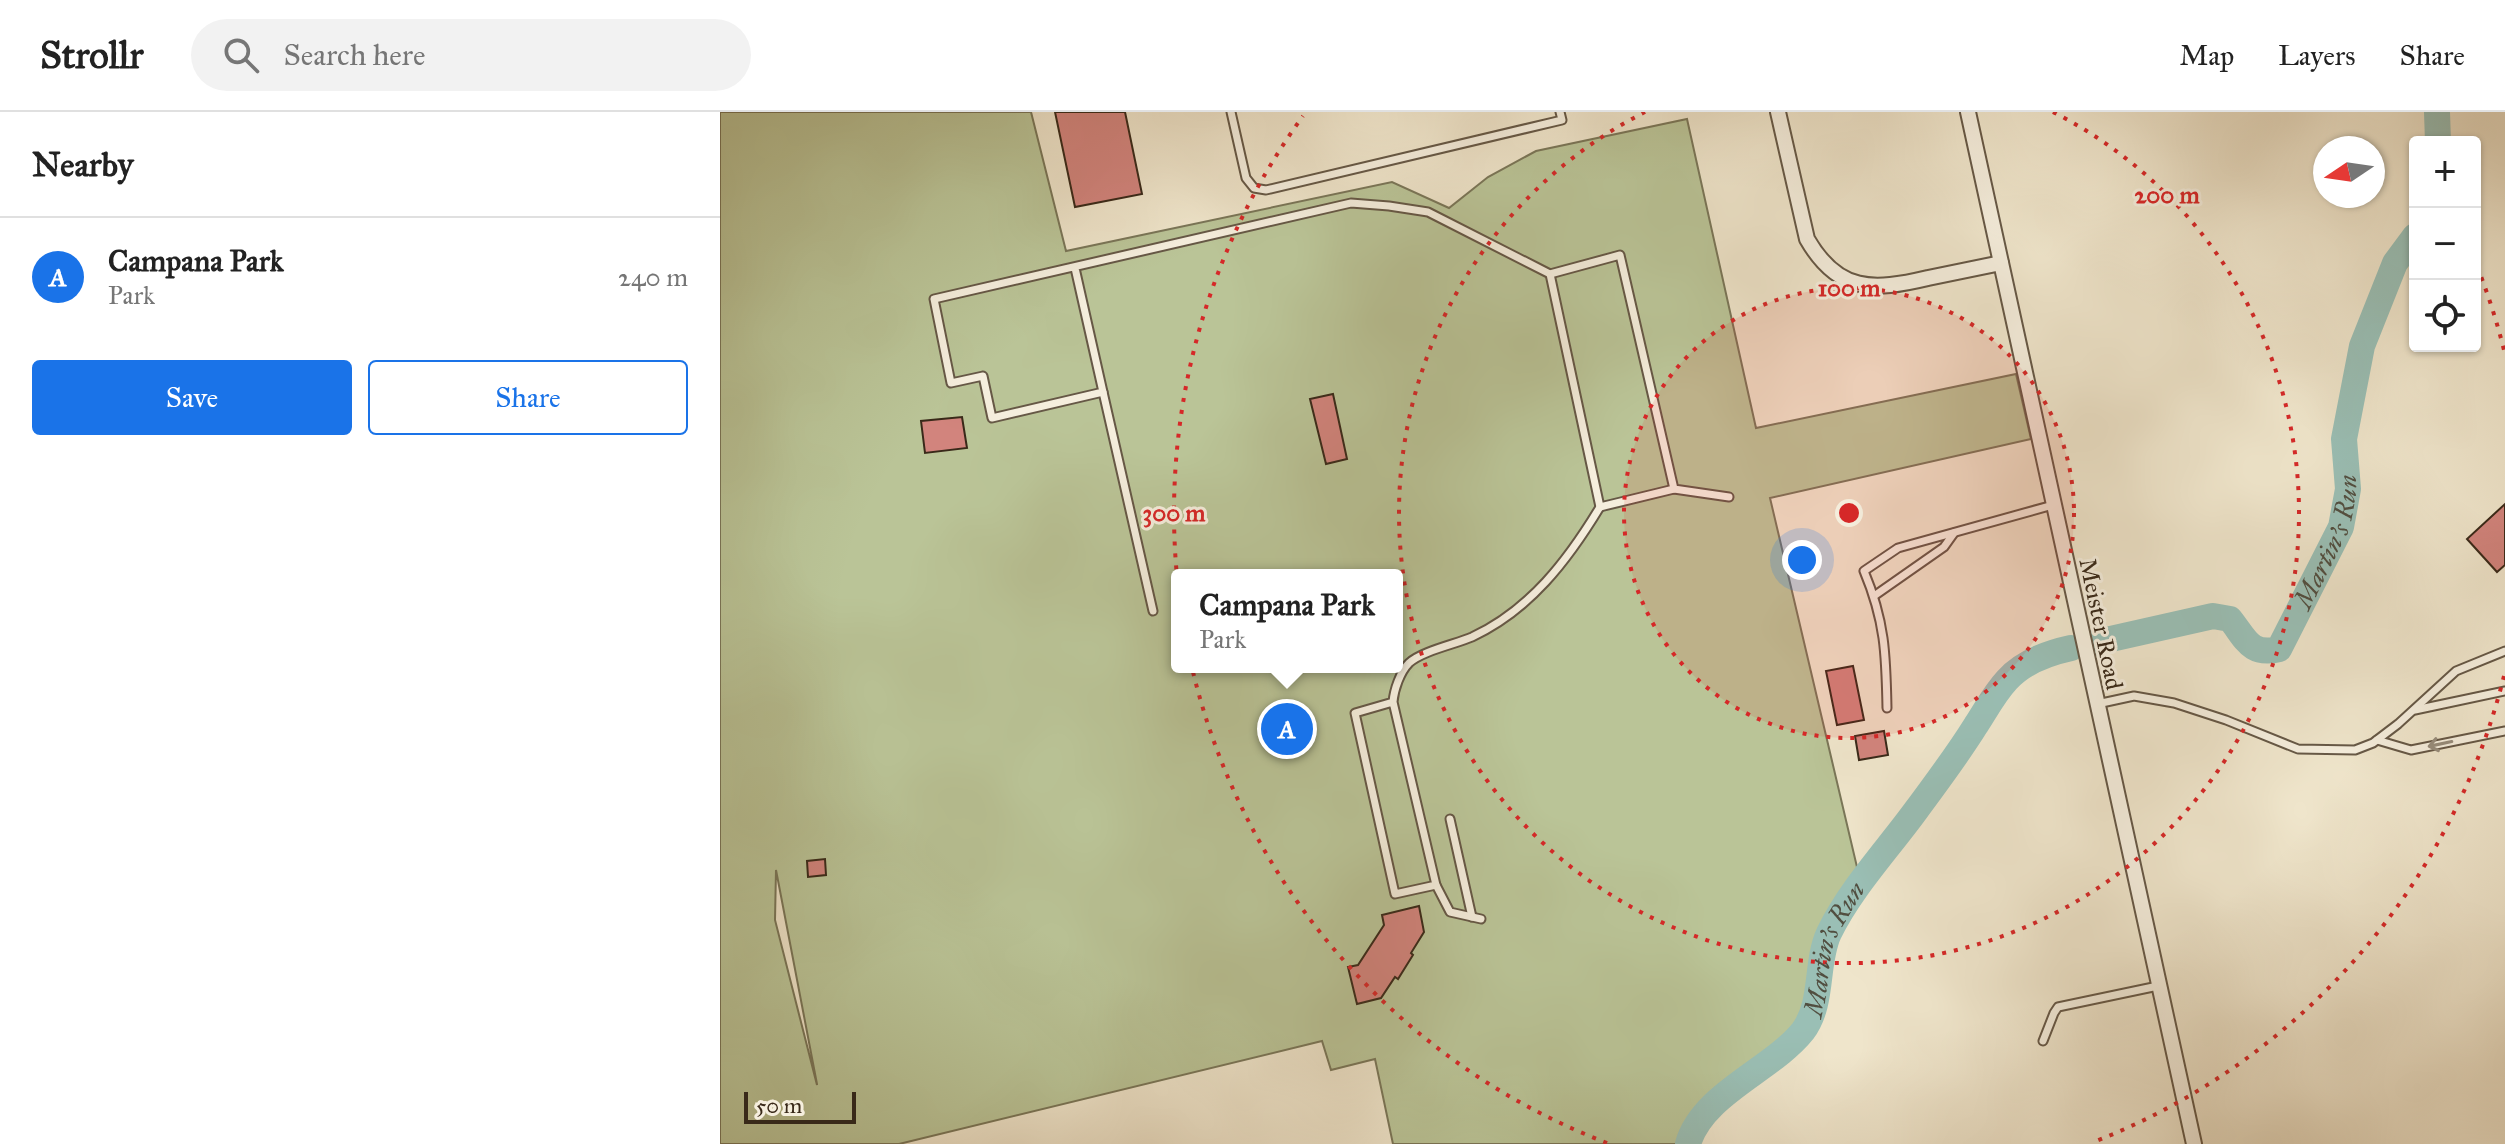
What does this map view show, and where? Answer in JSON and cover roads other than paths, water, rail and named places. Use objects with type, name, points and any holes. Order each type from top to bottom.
[{"type":"street","points":[[1778,112],[1807,239],[1817,257],[1838,275],[1863,286],[1890,287],[2001,263]]},
{"type":"street","name":"Meister Road","points":[[1968,112],[2194,1144]]},
{"type":"lane","points":[[1231,112],[1246,178],[1254,188],[1266,190],[1562,120],[1560,112]]},
{"type":"lane","points":[[1103,392],[992,418],[983,376],[951,383],[934,299],[1351,203],[1428,212],[1550,274],[1620,255],[1674,489]]},
{"type":"lane","points":[[1075,268],[1153,611]]},
{"type":"lane","points":[[1550,274],[1600,507]]},
{"type":"lane","points":[[1481,919],[1450,912],[1436,885],[1393,702],[1394,690],[1409,663],[1498,623],[1526,603],[1573,550],[1600,507],[1674,489],[1729,497]]},
{"type":"lane","points":[[1887,708],[1886,642],[1864,571],[1898,548],[2053,505]]},
{"type":"lane","points":[[1874,596],[1944,547],[1955,532]]},
{"type":"lane","points":[[2096,704],[2134,696],[2174,703],[2298,749],[2355,750],[2377,740],[2456,671],[2505,651]]},
{"type":"lane","points":[[2413,711],[2505,691]]},
{"type":"lane","points":[[1393,702],[1355,713],[1395,894],[1436,885]]},
{"type":"lane","points":[[2377,740],[2411,750],[2505,731]]},
{"type":"lane","points":[[1450,819],[1472,917]]},
{"type":"lane","points":[[2043,1041],[2058,1007],[2158,986]]},
{"type":"waterway","name":"Martin's Run","points":[[2437,112],[2438,136]]},
{"type":"waterway","name":"Martin's Run","points":[[2093,643],[2213,616],[2230,619],[2255,648],[2269,651],[2279,649],[2341,527],[2348,489],[2344,439],[2362,346],[2395,263],[2409,244]]},
{"type":"waterway","name":"Martin's Run","points":[[1688,1144],[1696,1126],[1722,1097],[1790,1045],[1803,1031],[1814,1008],[1825,945],[1838,916],[1947,768],[1998,691],[2028,663],[2071,648]]},
{"type":"place","name":"Campana Park","points":[[1287,729]]}]
